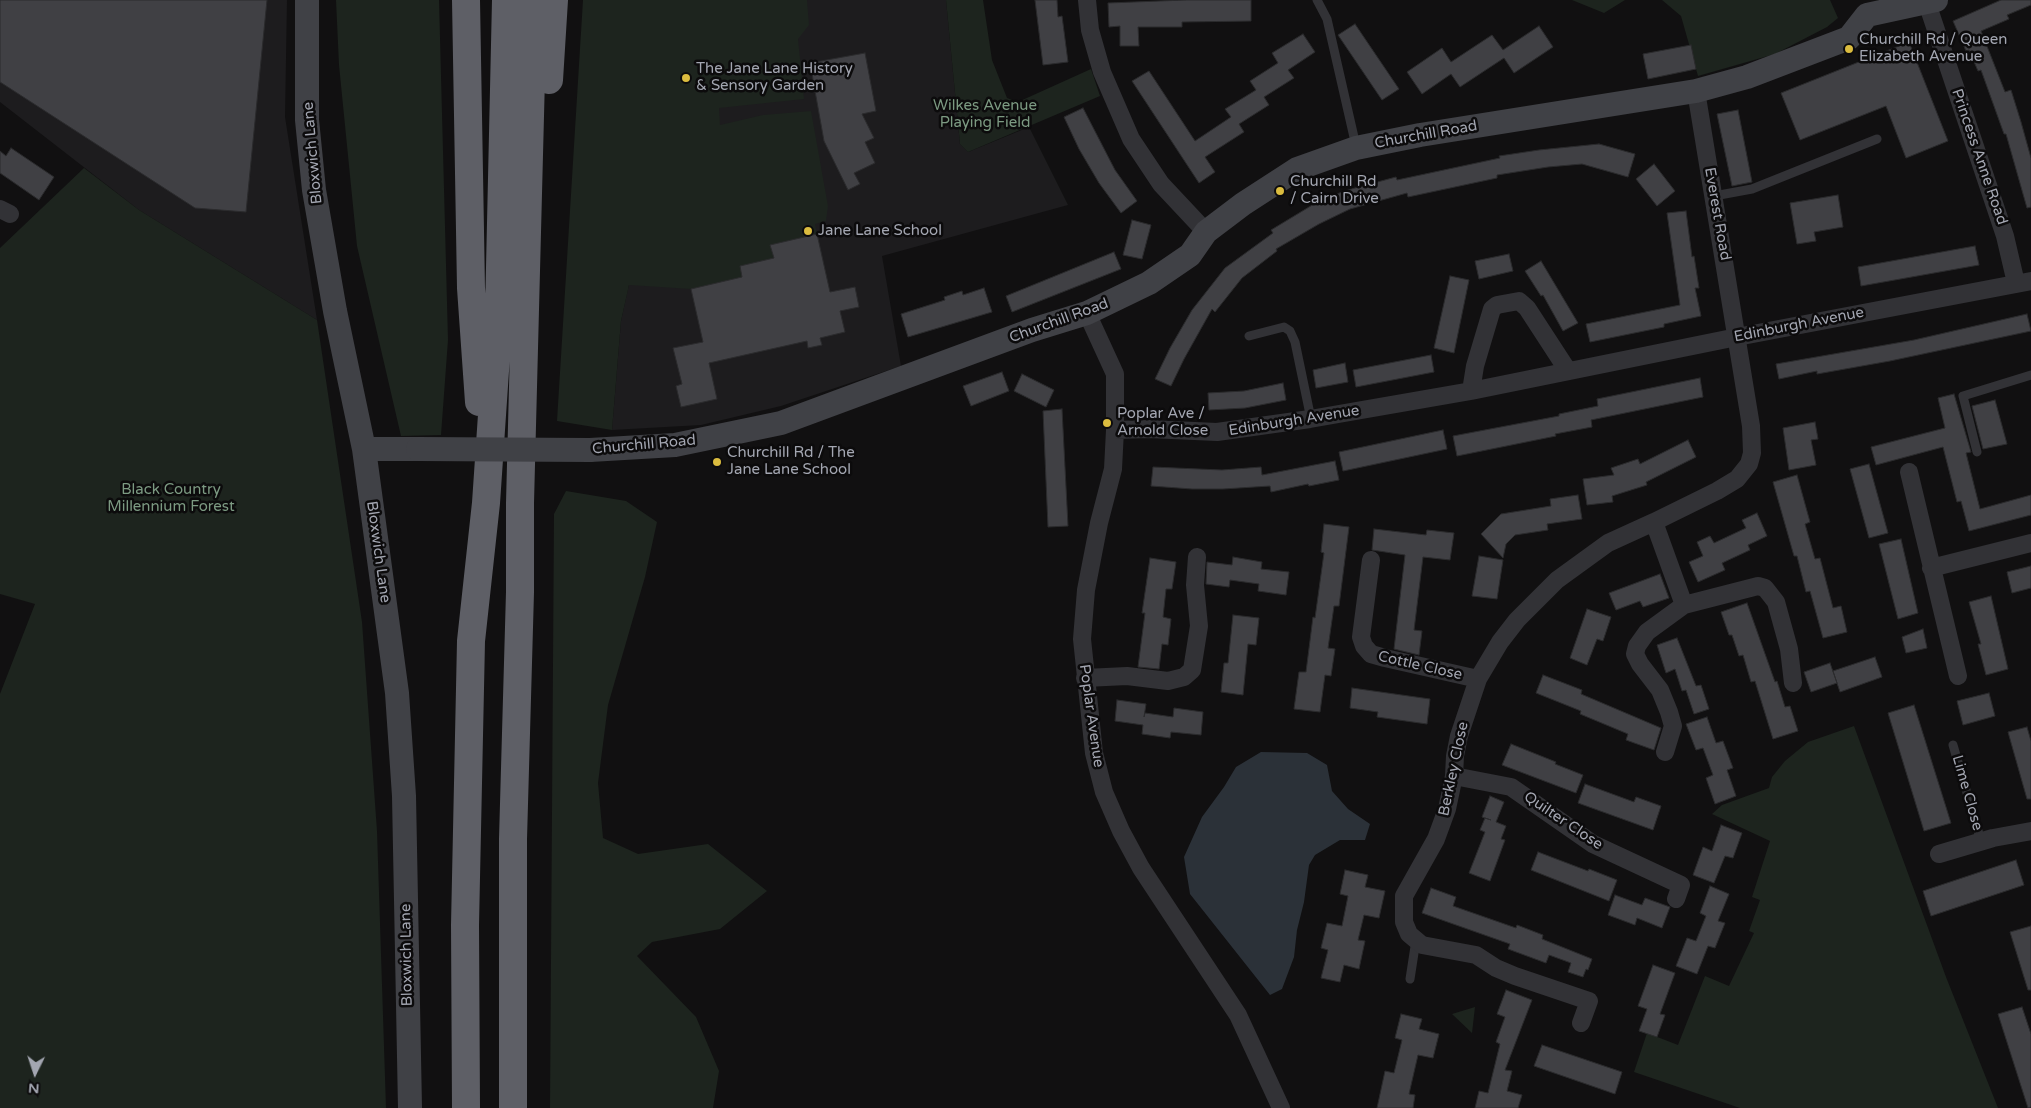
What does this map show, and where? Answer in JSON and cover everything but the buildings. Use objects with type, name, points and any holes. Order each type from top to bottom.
[{"type":"highway","points":[[466,0],[471,288],[486,503]]},
{"type":"highway","points":[[466,1108],[465,924],[471,641],[486,503],[499,312],[506,0]]},
{"type":"highway","points":[[512,1108],[512,839],[520,592],[520,503],[533,0]]},
{"type":"highway","points":[[520,503],[554,0]]},
{"type":"street","name":"Bloxwich Lane","points":[[307,0],[308,120],[314,190],[335,311],[364,450],[397,693],[404,796],[410,1108]]},
{"type":"street","points":[[1087,0],[1090,30],[1102,72],[1131,139],[1161,184],[1206,232]]},
{"type":"street","name":"Churchill Road","points":[[364,450],[590,450],[675,446],[781,423],[1032,330],[1087,313],[1149,283],[1190,254],[1206,232],[1243,204],[1297,169],[1356,148],[1430,134],[1696,91],[1748,77],[1849,38],[1861,7],[1931,2]]},
{"type":"street","name":"Princess Anne Road","points":[[1931,2],[2006,236],[2023,282]]},
{"type":"street","name":"Everest Road","points":[[1696,91],[1738,337]]},
{"type":"street","name":"Edinburgh Avenue","points":[[1115,430],[1149,429],[1217,432],[1311,419],[1471,391],[2023,282]]},
{"type":"street","points":[[1471,391],[1475,366],[1492,309],[1497,305],[1519,301],[1526,308],[1568,371]]},
{"type":"street","name":"Poplar Avenue","points":[[1087,313],[1115,374],[1113,468],[1099,523],[1086,590],[1082,639],[1094,753],[1104,792],[1121,831],[1141,868],[1238,1015],[1281,1108]]},
{"type":"street","name":"Berkley Close","points":[[1416,940],[1409,934],[1404,922],[1404,896],[1436,840],[1447,809],[1454,776],[1459,736],[1478,679],[1500,642],[1517,620],[1557,580],[1608,543],[1654,522],[1737,479],[1749,464],[1752,453],[1751,426],[1738,337]]},
{"type":"street","points":[[1909,472],[1958,676]]},
{"type":"street","points":[[1654,522],[1684,605]]},
{"type":"street","points":[[1931,568],[2031,544]]},
{"type":"street","points":[[1085,678],[1126,676],[1168,681],[1184,677],[1192,670],[1199,626],[1195,585],[1197,556]]},
{"type":"street","name":"Cottle Close","points":[[1371,560],[1361,638],[1364,646],[1371,654],[1478,679]]},
{"type":"street","points":[[1666,752],[1673,726],[1669,712],[1660,690],[1640,664],[1635,654],[1636,646],[1647,632],[1684,605],[1758,586],[1765,588],[1776,602],[1789,649],[1793,683]]},
{"type":"street","name":"Quilter Close","points":[[1454,776],[1511,787],[1593,844],[1681,885],[1676,899]]},
{"type":"street","name":"Lime Close","points":[[1939,854],[1981,841],[2031,831]]},
{"type":"street","points":[[1416,940],[1422,945],[1476,955],[1496,968],[1515,976],[1589,1001],[1581,1023]]},
{"type":"lane","points":[[1317,0],[1327,19],[1356,148]]},
{"type":"lane","points":[[1714,196],[1752,189],[1878,139]]},
{"type":"lane","points":[[1249,336],[1284,328],[1290,331],[1295,342],[1311,419]]},
{"type":"lane","points":[[1977,452],[1963,396],[2031,375]]},
{"type":"lane","name":"Lime Close","points":[[1953,745],[1981,841]]},
{"type":"lane","points":[[1410,979],[1416,940]]},
{"type":"shaded area","points":[[0,0],[287,0],[285,117],[317,320],[139,210],[0,102]]},
{"type":"shaded area","name":"Jane Lane School","points":[[657,0],[946,0],[960,144],[968,152],[1029,127],[1068,205],[882,256],[901,366],[781,406],[701,425],[612,430],[621,321],[653,174]]},
{"type":"shaded area","points":[[1261,752],[1307,753],[1327,765],[1332,791],[1348,809],[1370,824],[1365,840],[1340,840],[1315,855],[1309,865],[1294,957],[1282,989],[1270,995],[1190,894],[1184,857],[1202,817],[1236,767]]},
{"type":"green space","points":[[336,0],[439,0],[448,340],[441,435],[401,436],[357,246],[339,65]]},
{"type":"green space","points":[[583,0],[807,0],[809,25],[798,39],[804,99],[719,108],[720,125],[763,115],[811,111],[828,206],[826,221],[815,224],[817,234],[771,245],[774,258],[744,285],[736,279],[691,289],[629,285],[621,321],[612,430],[557,421]]},
{"type":"green space","name":"Wilkes Avenue Playing Field","points":[[946,0],[983,0],[992,60],[1007,98],[1018,102],[1091,69],[1100,96],[968,152],[960,144]]},
{"type":"green space","points":[[1572,0],[1625,0],[1604,13]]},
{"type":"green space","points":[[1662,0],[1830,0],[1838,18],[1827,27],[1775,54],[1698,76],[1681,16]]},
{"type":"green space","name":"Black Country Millennium Forest","points":[[84,168],[139,210],[317,320],[362,622],[377,831],[386,1108],[0,1108],[0,694],[35,604],[0,594],[0,248]]},
{"type":"green space","points":[[566,491],[626,501],[657,522],[645,577],[608,705],[598,783],[603,838],[638,854],[708,844],[767,891],[720,929],[652,942],[637,956],[696,1017],[719,1071],[713,1108],[550,1108],[554,514]]},
{"type":"green space","points":[[1854,726],[1946,977],[1998,1108],[1740,1108],[1634,1072],[1647,1033],[1678,1045],[1705,976],[1729,986],[1754,933],[1749,931],[1760,900],[1752,897],[1770,841],[1712,814],[1722,805],[1769,788],[1772,777],[1785,761],[1808,742]]},
{"type":"green space","points":[[1475,1007],[1472,1033],[1452,1014]]},
{"type":"place","name":"Churchill Rd / Queen Elizabeth Avenue","points":[[1849,49]]},
{"type":"place","name":"The Jane Lane History & Sensory Garden","points":[[686,78]]},
{"type":"place","name":"Churchill Rd / Cairn Drive","points":[[1280,191]]},
{"type":"place","name":"Jane Lane School","points":[[808,231]]},
{"type":"place","name":"Poplar Ave / Arnold Close","points":[[1107,423]]},
{"type":"place","name":"Churchill Rd / The Jane Lane School","points":[[717,462]]}]
